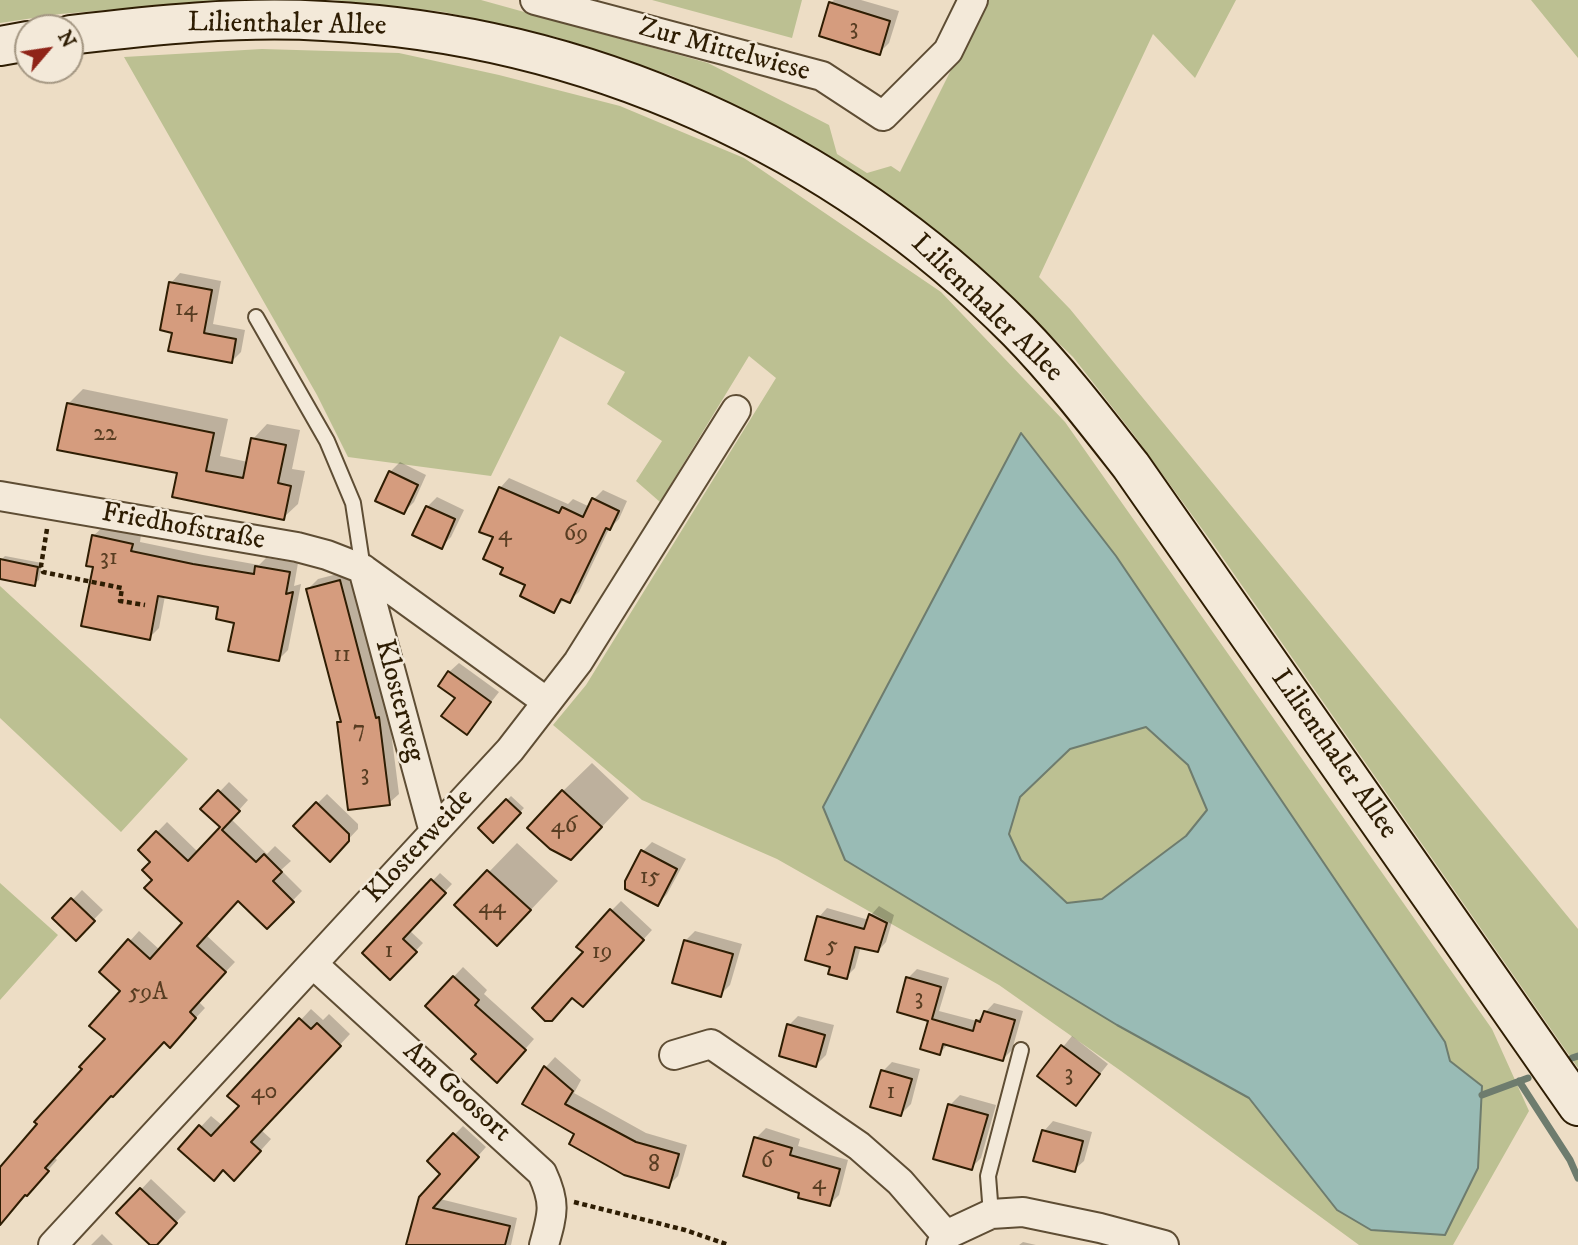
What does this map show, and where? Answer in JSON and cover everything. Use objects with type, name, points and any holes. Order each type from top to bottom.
[{"type":"main road","name":"Lilienthaler Allee","points":[[84,35],[192,23],[290,20],[412,29],[509,46],[613,76],[716,118],[816,171],[896,225],[973,289],[1018,331],[1054,370],[1108,437],[1168,518],[1578,1106]]},
{"type":"street","name":"Zur Mittelwiese","points":[[535,0],[822,76],[883,116],[948,51],[973,0]]},
{"type":"street","name":"Klosterweide","points":[[53,1245],[510,750],[578,662],[736,410]]},
{"type":"street","name":"Friedhofstraße","points":[[0,496],[297,547],[327,555],[363,569],[548,702]]},
{"type":"street","name":"Klosterweg","points":[[363,569],[434,832]]},
{"type":"street","name":"Am Goosort","points":[[313,964],[542,1173],[552,1196]]},
{"type":"street","points":[[674,1055],[710,1044],[859,1146],[900,1182],[944,1240],[991,1213],[1023,1212],[1164,1245]]},
{"type":"street","points":[[544,1245],[550,1225],[552,1196]]},
{"type":"lane","points":[[257,317],[327,441],[353,503],[363,569]]},
{"type":"lane","points":[[991,1213],[988,1176],[1021,1050]]},
{"type":"path","points":[[51,505],[41,565],[43,572],[122,588],[120,601],[145,605]]},
{"type":"path","points":[[552,1196],[685,1230],[729,1245]]},
{"type":"green space","points":[[0,0],[333,0],[204,2],[60,14],[14,14],[14,21],[0,23]]},
{"type":"green space","points":[[333,0],[481,0],[708,63],[829,125],[837,154],[867,173],[891,166],[900,172],[986,0],[1236,0],[1195,78],[1153,34],[1039,277],[1070,309],[1578,929],[1578,1068],[1134,435],[1073,357],[1008,294],[931,230],[856,177],[764,119],[670,75],[556,37],[444,12]]},
{"type":"green space","points":[[652,0],[802,0],[792,38]]},
{"type":"green space","points":[[1531,0],[1578,0],[1578,58]]},
{"type":"green space","points":[[262,49],[399,53],[620,106],[744,158],[941,292],[1065,422],[1492,1029],[1529,1111],[1453,1245],[1359,1245],[999,985],[777,859],[642,800],[553,725],[586,685],[776,378],[749,356],[660,502],[636,481],[662,441],[607,404],[625,372],[560,336],[491,476],[348,457],[317,395],[124,57]],"holes":[[[1116,556],[1445,1042],[1450,1061],[1482,1086],[1478,1168],[1337,1210],[1249,1098],[1117,1025],[845,860]]]},
{"type":"green space","points":[[0,586],[188,759],[121,832],[0,718]]},
{"type":"green space","points":[[1146,727],[1188,765],[1207,810],[1186,836],[1102,900],[1067,903],[1021,860],[1009,834],[1020,797],[1070,749]]},
{"type":"green space","points":[[0,883],[58,935],[0,1000]]},
{"type":"water","points":[[1021,433],[1116,556],[1445,1042],[1450,1061],[1482,1086],[1478,1168],[1445,1235],[1371,1230],[1337,1210],[1249,1098],[1117,1025],[845,860],[823,807]],"holes":[[[1146,727],[1188,765],[1207,810],[1186,836],[1102,899],[1067,903],[1021,860],[1009,834],[1020,797],[1070,749]]]},
{"type":"building","points":[[829,2],[890,21],[880,55],[819,36]]},
{"type":"building","points":[[169,282],[212,290],[204,333],[236,339],[232,363],[168,351],[172,333],[160,330]]},
{"type":"building","points":[[67,403],[214,433],[206,471],[243,478],[251,438],[286,445],[278,483],[291,486],[284,520],[172,497],[177,473],[57,450]]},
{"type":"building","points":[[389,471],[418,485],[404,514],[375,501]]},
{"type":"building","points":[[499,487],[559,513],[562,507],[583,517],[592,498],[619,511],[610,530],[606,528],[570,603],[561,599],[554,613],[520,596],[525,585],[500,574],[503,568],[483,559],[493,537],[479,532]]},
{"type":"building","points":[[426,506],[455,519],[442,549],[412,535]]},
{"type":"building","points":[[92,535],[133,544],[131,551],[193,564],[254,574],[255,566],[290,572],[286,594],[293,592],[279,661],[228,651],[234,623],[216,619],[218,607],[158,596],[150,640],[81,626],[93,567],[86,566]]},
{"type":"building","points":[[0,559],[38,567],[35,586],[0,579]]},
{"type":"building","points":[[340,580],[376,718],[379,717],[390,805],[348,810],[337,722],[341,722],[306,589]]},
{"type":"building","points":[[448,671],[491,702],[467,735],[441,716],[455,698],[438,686]]},
{"type":"building","points":[[218,790],[240,811],[222,830],[256,862],[264,854],[282,872],[273,881],[294,902],[267,929],[238,901],[197,946],[226,972],[190,1012],[196,1018],[170,1048],[164,1042],[113,1097],[111,1096],[45,1168],[49,1171],[0,1225],[0,1167],[37,1124],[34,1122],[82,1069],[79,1067],[105,1039],[89,1026],[120,991],[99,972],[128,939],[150,959],[182,923],[144,888],[152,880],[142,870],[150,862],[138,850],[156,831],[188,861],[220,827],[200,809]]},
{"type":"building","points":[[562,790],[602,827],[571,860],[550,849],[527,828]]},
{"type":"building","points":[[506,799],[521,813],[493,843],[478,828]]},
{"type":"building","points":[[316,802],[349,834],[349,841],[330,862],[293,826]]},
{"type":"building","points":[[641,850],[677,869],[658,906],[625,889],[625,881]]},
{"type":"building","points":[[487,870],[531,910],[497,946],[454,905]]},
{"type":"building","points":[[431,879],[446,893],[403,939],[417,952],[390,980],[362,953]]},
{"type":"building","points":[[71,898],[95,921],[76,941],[52,918]]},
{"type":"building","points":[[610,909],[644,940],[583,1007],[572,998],[552,1021],[545,1021],[532,1008],[583,952],[576,947]]},
{"type":"building","points":[[869,914],[887,923],[878,952],[855,947],[847,979],[828,974],[830,967],[805,960],[817,916],[864,929]]},
{"type":"building","points":[[684,940],[733,954],[721,997],[672,983]]},
{"type":"building","points":[[453,976],[479,1000],[475,1005],[526,1050],[497,1083],[471,1059],[476,1054],[425,1006]]},
{"type":"building","points":[[906,977],[941,987],[932,1019],[973,1031],[976,1020],[980,1022],[984,1011],[1015,1020],[1003,1061],[943,1044],[940,1055],[920,1049],[928,1021],[897,1012]]},
{"type":"building","points":[[299,1018],[311,1029],[317,1023],[341,1046],[251,1142],[261,1151],[234,1181],[223,1170],[214,1181],[178,1149],[199,1125],[211,1136],[239,1106],[227,1096]]},
{"type":"building","points":[[787,1024],[825,1035],[816,1067],[779,1056]]},
{"type":"building","points":[[1061,1045],[1100,1074],[1076,1106],[1037,1076]]},
{"type":"building","points":[[544,1066],[573,1091],[565,1104],[636,1142],[679,1154],[669,1188],[624,1175],[569,1144],[574,1134],[522,1104]]},
{"type":"building","points":[[881,1070],[912,1079],[901,1116],[870,1107]]},
{"type":"building","points":[[948,1104],[988,1115],[972,1170],[933,1159]]},
{"type":"building","points":[[1042,1130],[1083,1141],[1075,1172],[1033,1161]]},
{"type":"building","points":[[453,1133],[479,1157],[433,1208],[510,1226],[505,1245],[406,1245],[419,1197],[440,1174],[427,1161]]},
{"type":"building","points":[[754,1137],[792,1148],[790,1155],[840,1169],[830,1206],[798,1198],[799,1193],[743,1176]]},
{"type":"building","points":[[140,1188],[177,1223],[157,1245],[150,1245],[116,1213]]},
{"type":"waterway","points":[[1572,1058],[1578,1056]]},
{"type":"waterway","points":[[1482,1095],[1528,1078]]},
{"type":"waterway","points":[[1519,1081],[1570,1160],[1578,1178]]}]
